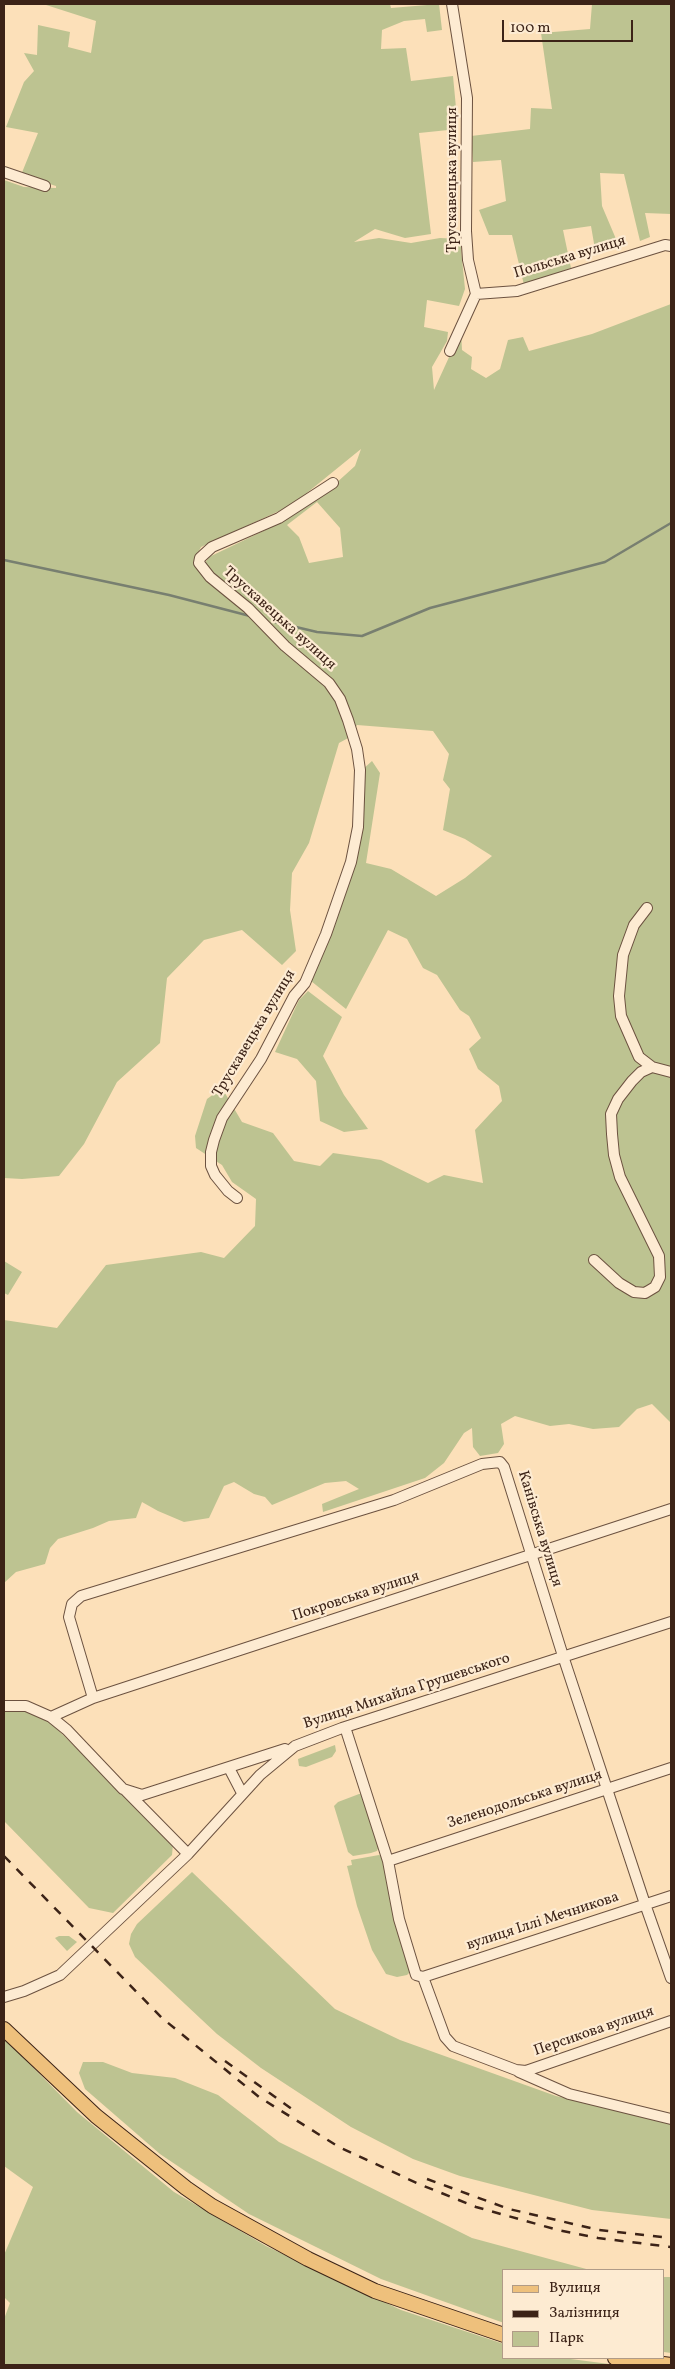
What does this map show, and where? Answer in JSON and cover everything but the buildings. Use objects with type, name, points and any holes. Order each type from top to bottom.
[{"type":"main road","points":[[4,2029],[96,2116],[186,2188],[212,2206],[308,2259],[375,2292],[502,2334]]},
{"type":"main road","points":[[623,2359],[671,2365]]},
{"type":"street","name":"Трускавецька вулиця","points":[[452,4],[467,98],[466,231],[468,260],[476,294]]},
{"type":"street","points":[[4,172],[45,186]]},
{"type":"street","name":"Польська вулиця","points":[[476,294],[517,291],[665,245],[671,246]]},
{"type":"street","points":[[450,351],[476,294]]},
{"type":"street","name":"Трускавецька вулиця","points":[[237,1198],[228,1191],[215,1175],[211,1152],[214,1140],[222,1118],[261,1058],[294,996],[305,983],[326,934],[351,862],[358,826],[360,770],[357,748],[348,720],[340,699],[329,683],[285,646],[248,608],[210,577],[199,563],[200,558],[212,547],[279,518],[333,483]]},
{"type":"street","points":[[647,908],[634,925],[628,940],[620,976],[621,1016],[639,1056],[652,1067],[671,1072]]},
{"type":"street","points":[[594,1260],[620,1283],[634,1292],[645,1293],[655,1287],[660,1277],[659,1256],[620,1177],[614,1155],[612,1134],[612,1114],[618,1099],[632,1081],[652,1067]]},
{"type":"street","name":"Канівська вулиця","points":[[93,1698],[69,1617],[72,1604],[81,1596],[394,1500],[469,1468],[494,1461],[500,1462],[504,1467],[563,1656],[671,1978]]},
{"type":"street","name":"Покровська вулиця","points":[[51,1717],[93,1698],[671,1509]]},
{"type":"street","name":"Вулиця Михайла Грушевського","points":[[4,1997],[24,1991],[60,1975],[188,1854],[242,1793],[278,1759],[295,1746],[345,1727],[671,1622]]},
{"type":"street","points":[[4,1706],[26,1706],[51,1717],[67,1730],[188,1854]]},
{"type":"street","points":[[345,1727],[383,1851],[388,1861],[399,1919],[416,1975],[424,1977],[445,2037],[453,2046],[521,2071],[569,2094],[671,2119]]},
{"type":"street","points":[[123,1788],[142,1794],[230,1768],[295,1746]]},
{"type":"street","points":[[230,1768],[242,1793]]},
{"type":"street","name":"Зеленодольська вулиця","points":[[388,1861],[671,1768]]},
{"type":"street","name":"вулиця Іллі Мечникова","points":[[424,1977],[671,1896]]},
{"type":"street","name":"Персикова вулиця","points":[[521,2071],[671,2021]]},
{"type":"green space","points":[[43,4],[390,4],[391,8],[439,4],[442,30],[427,32],[425,19],[404,21],[382,30],[381,49],[406,48],[411,81],[453,76],[458,129],[419,133],[431,234],[405,238],[375,229],[354,242],[379,238],[411,243],[440,238],[460,239],[465,289],[459,306],[427,300],[424,327],[448,332],[447,341],[432,367],[434,390],[461,331],[462,350],[472,357],[471,369],[486,378],[500,369],[508,340],[523,337],[529,351],[592,334],[671,304],[671,1423],[652,1404],[637,1409],[619,1427],[593,1429],[569,1424],[550,1426],[515,1416],[501,1424],[504,1444],[498,1453],[480,1456],[473,1447],[472,1428],[464,1433],[444,1463],[425,1478],[323,1512],[322,1504],[359,1489],[346,1481],[325,1483],[272,1505],[265,1497],[254,1494],[234,1482],[224,1486],[209,1518],[184,1522],[142,1502],[136,1518],[109,1521],[58,1539],[50,1548],[45,1564],[16,1572],[4,1583],[4,1320],[57,1328],[106,1265],[201,1252],[224,1258],[255,1226],[256,1199],[232,1182],[222,1165],[196,1148],[195,1136],[207,1099],[222,1088],[242,1122],[273,1133],[294,1161],[320,1166],[333,1153],[381,1160],[428,1183],[444,1175],[483,1183],[475,1130],[502,1101],[499,1086],[478,1069],[469,1049],[481,1038],[469,1016],[460,1010],[437,975],[423,968],[407,939],[388,930],[346,1009],[311,981],[332,931],[357,861],[362,809],[362,770],[372,761],[380,773],[366,863],[391,869],[436,896],[465,878],[492,856],[465,839],[443,830],[450,789],[443,780],[449,754],[433,731],[357,725],[350,737],[339,743],[309,843],[292,873],[290,910],[296,951],[282,965],[242,930],[204,940],[167,978],[160,1043],[117,1082],[84,1144],[59,1176],[22,1179],[4,1178],[4,180],[24,187],[56,188],[56,186],[21,175],[38,133],[6,127],[24,82],[34,71],[24,53],[37,55],[38,25],[70,32],[68,47],[91,53],[96,21]],"holes":[[[361,449],[355,466],[334,485],[280,523],[209,557],[205,563],[216,576],[214,586],[193,563],[201,547],[292,505]],[[317,502],[340,528],[343,557],[309,563],[299,537],[287,525]]]},
{"type":"green space","points":[[592,4],[671,4],[671,214],[645,213],[650,237],[640,241],[624,174],[600,173],[602,206],[619,246],[596,255],[591,226],[563,230],[571,268],[524,285],[512,235],[489,235],[479,210],[506,201],[501,160],[473,162],[471,136],[530,129],[531,108],[552,109],[541,33],[590,29]]},
{"type":"green space","points":[[308,991],[342,1017],[323,1056],[344,1095],[368,1129],[344,1132],[320,1121],[316,1081],[297,1059],[275,1052],[299,1000]]},
{"type":"green space","points":[[4,1261],[22,1272],[8,1295],[4,1293]]},
{"type":"green space","points":[[4,1709],[23,1710],[48,1720],[173,1844],[172,1855],[113,1913],[89,1908],[4,1821]]},
{"type":"green space","points":[[335,1745],[336,1751],[332,1757],[306,1767],[299,1766],[298,1759]]},
{"type":"green space","points":[[363,1794],[379,1846],[377,1851],[353,1856],[348,1852],[334,1806],[338,1802]]},
{"type":"green space","points":[[383,1856],[390,1902],[412,1970],[407,1975],[397,1977],[386,1974],[372,1950],[357,1906],[347,1866],[352,1865],[351,1860]]},
{"type":"green space","points":[[192,1872],[335,2009],[400,2040],[556,2096],[671,2123],[671,2219],[592,2210],[460,2176],[413,2159],[351,2127],[261,2068],[217,2034],[185,2004],[135,1957],[129,1944],[131,1934],[137,1924]]},
{"type":"green space","points":[[69,1936],[77,1942],[67,1951],[55,1938]]},
{"type":"green space","points":[[4,2038],[77,2112],[174,2192],[266,2246],[401,2310],[502,2343],[502,2359],[571,2359],[617,2365],[4,2365],[4,2319],[10,2303],[4,2297],[4,2255],[33,2187],[4,2166]]},
{"type":"green space","points":[[83,2062],[103,2062],[132,2073],[175,2078],[218,2095],[279,2142],[472,2238],[586,2269],[502,2269],[502,2322],[381,2279],[249,2214],[160,2154],[85,2089],[79,2073]]},
{"type":"green space","points":[[665,2277],[671,2277],[671,2353],[665,2352]]},
{"type":"waterway","points":[[275,622],[317,632],[362,636],[430,608],[605,562],[671,523]]},
{"type":"waterway","points":[[4,560],[169,595],[250,616]]},
{"type":"railway","points":[[4,1856],[162,2018],[259,2097],[339,2147],[419,2184],[476,2207],[558,2230],[598,2238],[671,2247]]},
{"type":"railway","points":[[225,2061],[296,2112]]},
{"type":"railway","points":[[427,2179],[509,2209],[599,2230],[671,2238]]}]
